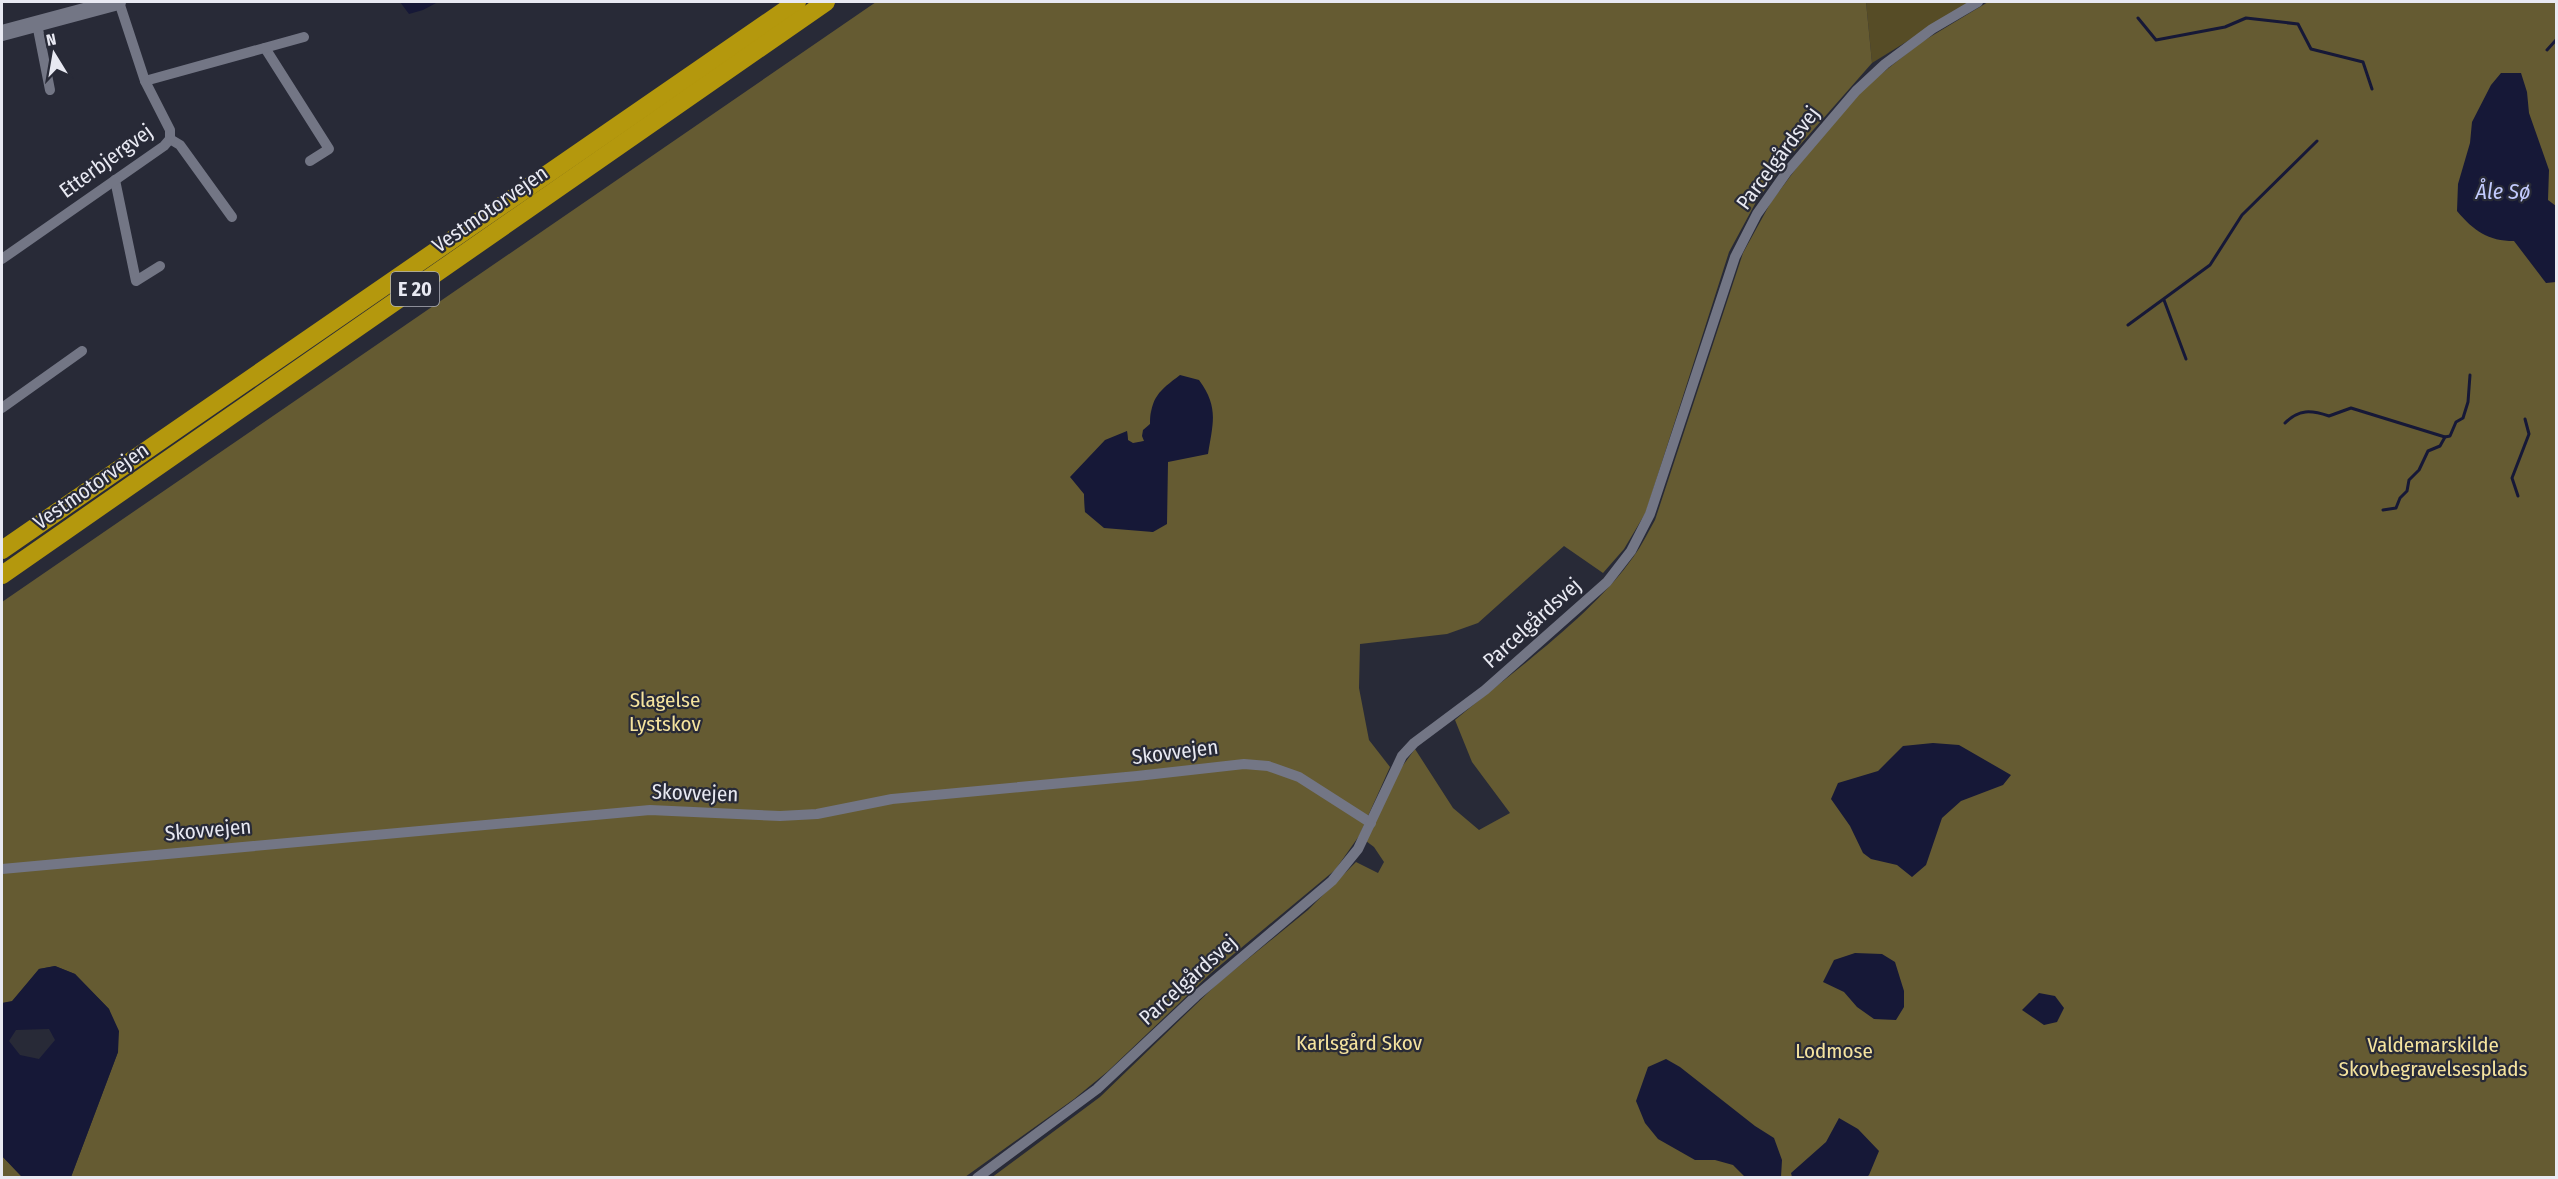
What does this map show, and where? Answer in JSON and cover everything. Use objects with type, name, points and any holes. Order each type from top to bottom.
[{"type":"highway","name":"Vestmotorvejen","points":[[2,550],[797,2]]},
{"type":"highway","name":"Vestmotorvejen","points":[[2,575],[826,2]]},
{"type":"main road","points":[[2,33],[118,2]]},
{"type":"street","name":"Etterbjergvej","points":[[2,259],[164,147],[170,139],[170,130],[145,81],[118,2]]},
{"type":"street","name":"Parcelgårdsvej","points":[[977,1178],[1097,1089],[1196,996],[1332,881],[1358,849],[1402,756],[1414,743],[1485,690],[1608,582],[1631,551],[1650,514],[1735,256],[1757,214],[1786,173],[1856,91],[1884,64],[1932,29],[1978,2]]},
{"type":"street","points":[[37,24],[50,90]]},
{"type":"street","points":[[145,81],[304,37]]},
{"type":"street","points":[[264,48],[329,149],[310,161]]},
{"type":"street","points":[[170,139],[180,145],[232,217]]},
{"type":"street","points":[[115,180],[136,281],[160,266]]},
{"type":"street","points":[[2,408],[82,351]]},
{"type":"street","name":"Skovvejen","points":[[2,869],[650,810],[780,816],[817,814],[892,799],[1244,764],[1268,766],[1299,777],[1371,823]]},
{"type":"shaded area","points":[[1866,2],[1971,2],[1872,63]]},
{"type":"green space","name":"Slagelse Lystskov","points":[[876,2],[1866,2],[1872,63],[1785,162],[1756,202],[1729,252],[1646,512],[1624,549],[1603,573],[1564,546],[1478,623],[1447,634],[1360,644],[1359,688],[1369,740],[1390,767],[1359,836],[1335,870],[1211,973],[1107,1072],[1074,1099],[965,1177],[71,1177],[118,1052],[109,1009],[75,974],[55,966],[39,969],[12,1002],[2,1003],[2,602]],"holes":[[[1151,410],[1153,532],[1085,512],[1084,494],[1127,431],[1128,441],[1133,444],[1145,441]]]},
{"type":"green space","points":[[1988,2],[2556,2],[2556,1177],[991,1178],[1100,1097],[1217,984],[1308,910],[1356,862],[1378,873],[1384,862],[1374,847],[1366,841],[1398,772],[1415,749],[1453,808],[1479,830],[1510,813],[1472,762],[1455,720],[1574,622],[1617,578],[1640,547],[1655,520],[1743,253],[1771,202],[1861,90],[1920,43]]},
{"type":"green space","points":[[2,1156],[22,1177],[2,1177]]},
{"type":"water","points":[[400,2],[438,2],[409,14]]},
{"type":"water","name":"Åle Sø","points":[[2501,73],[2521,73],[2527,92],[2529,113],[2549,170],[2548,200],[2556,206],[2556,282],[2546,283],[2514,241],[2505,241],[2482,234],[2457,211],[2458,184],[2470,143],[2472,122],[2491,85]]},
{"type":"water","points":[[1180,375],[1199,380],[1210,399],[1213,416],[1208,454],[1168,462],[1167,524],[1153,532],[1104,528],[1085,512],[1084,494],[1070,477],[1105,440],[1127,431],[1128,440],[1133,443],[1144,441],[1143,430],[1150,424],[1154,401],[1162,390]]},
{"type":"water","points":[[1933,743],[1959,745],[2011,775],[2003,785],[1961,801],[1942,818],[1926,865],[1912,877],[1897,865],[1871,859],[1863,853],[1850,826],[1831,799],[1838,783],[1878,771],[1903,746]]},
{"type":"water","points":[[1855,953],[1882,954],[1895,962],[1904,991],[1904,1007],[1896,1020],[1874,1019],[1857,1007],[1844,992],[1823,982],[1834,960]]},
{"type":"water","points":[[55,966],[75,974],[109,1009],[119,1031],[118,1052],[71,1177],[22,1177],[2,1156],[2,1003],[12,1001],[39,969]],"holes":[[[49,1029],[55,1040],[39,1059],[20,1055],[9,1041],[16,1030]]]},
{"type":"water","points":[[2039,993],[2055,996],[2064,1008],[2057,1022],[2044,1025],[2022,1010]]},
{"type":"water","points":[[1666,1059],[1680,1067],[1755,1126],[1774,1138],[1782,1160],[1781,1177],[1745,1177],[1733,1165],[1715,1160],[1695,1160],[1658,1139],[1645,1123],[1636,1101],[1648,1067]]},
{"type":"water","points":[[1839,1118],[1858,1129],[1879,1151],[1869,1175],[1866,1178],[1792,1177],[1791,1173],[1826,1142]]},
{"type":"waterway","points":[[2138,18],[2156,40],[2225,27],[2246,18],[2298,24],[2311,49],[2363,62],[2372,89]]},
{"type":"waterway","points":[[2547,50],[2556,40]]},
{"type":"waterway","points":[[2128,325],[2210,265],[2242,215],[2317,141]]},
{"type":"waterway","points":[[2164,300],[2186,359]]},
{"type":"waterway","points":[[2383,510],[2396,508],[2400,498],[2407,491],[2409,480],[2419,470],[2428,451],[2440,446],[2445,437],[2450,436],[2456,422],[2463,418],[2468,402],[2470,375]]},
{"type":"waterway","points":[[2285,423],[2300,413],[2311,412],[2329,416],[2351,408],[2445,437]]},
{"type":"waterway","points":[[2518,496],[2512,478],[2529,434],[2525,419]]},
{"type":"park label","name":"Karlsgård Skov","points":[[1359,1043]]},
{"type":"park label","name":"Lodmose","points":[[1834,1051]]},
{"type":"park label","name":"Valdemarskilde Skovbegravelsesplads","points":[[2433,1057]]}]
